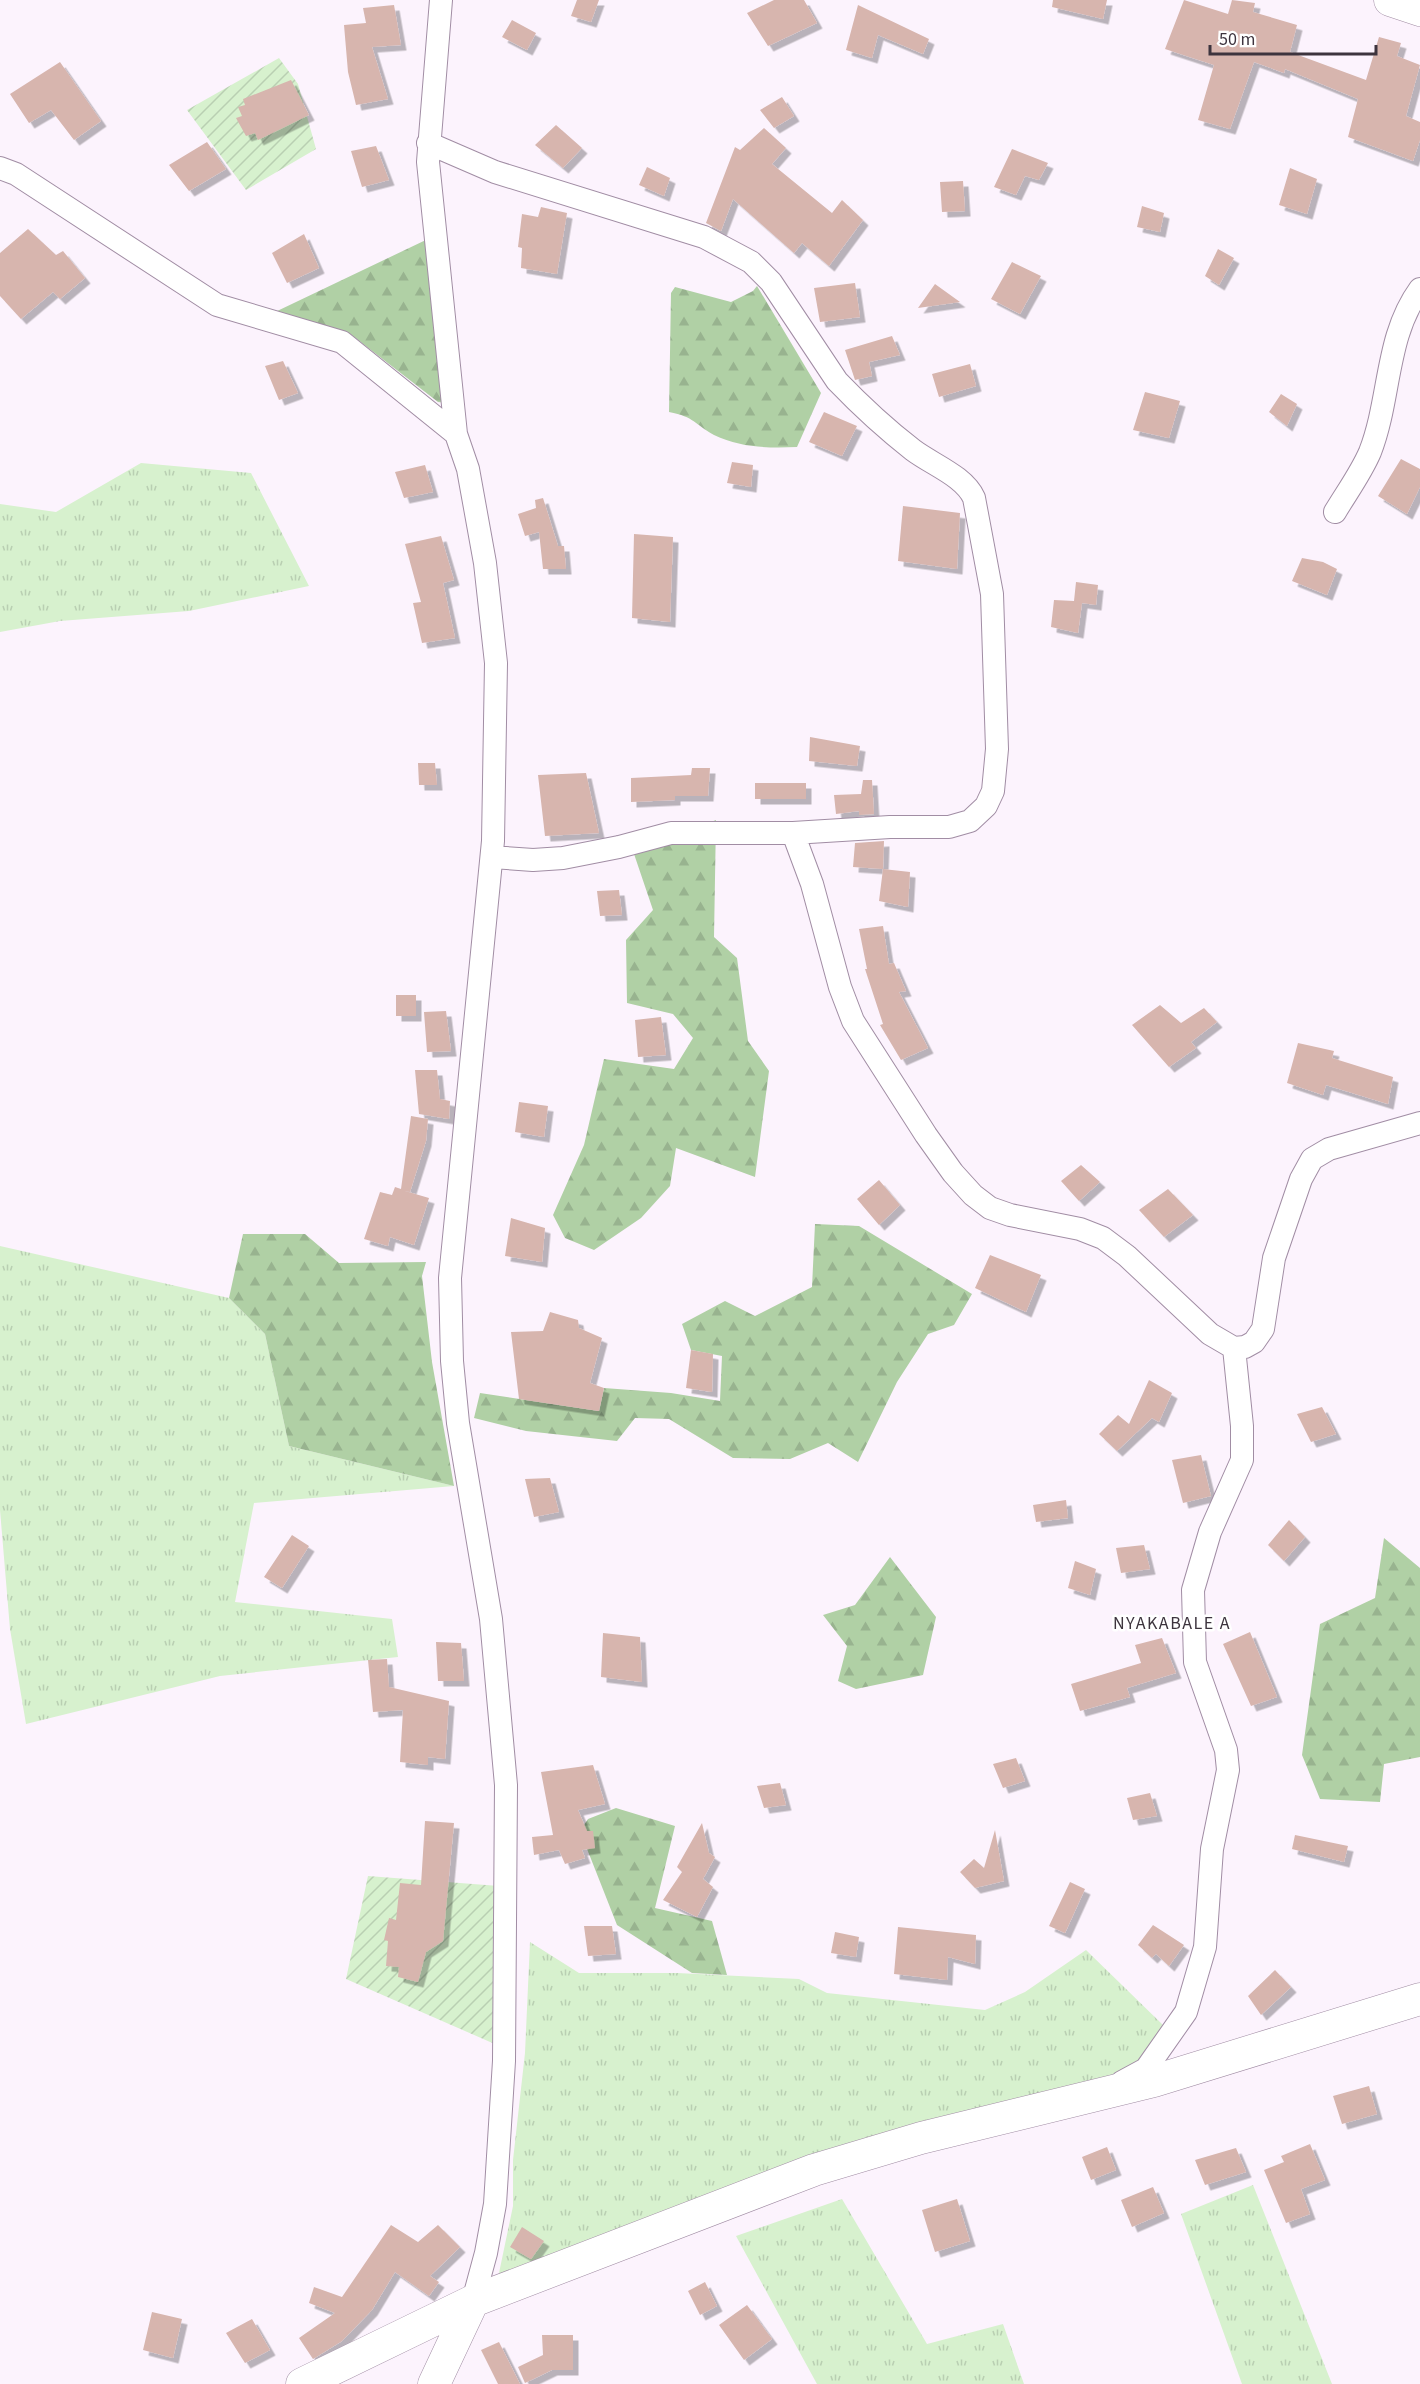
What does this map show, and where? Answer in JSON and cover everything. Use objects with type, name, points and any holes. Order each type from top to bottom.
[{"type":"street","points":[[434,2384],[473,2301],[486,2253],[495,2204],[504,2061],[506,1785],[491,1619],[458,1423],[452,1361],[450,1278],[492,857],[496,663],[486,564],[468,469],[456,434],[428,143],[441,0]]},
{"type":"street","points":[[1390,0],[1420,10]]},
{"type":"street","points":[[428,143],[495,172],[704,237],[751,262],[771,282],[837,381],[849,394],[914,450],[969,488],[974,498],[992,594],[997,750],[993,791],[986,806],[970,821],[949,827],[890,827],[793,833],[671,833],[619,848],[563,858],[533,860],[492,857]]},
{"type":"street","points":[[0,168],[16,174],[217,305],[342,342],[456,434]]},
{"type":"street","points":[[1335,512],[1354,484],[1370,451],[1383,405],[1398,328],[1420,289]]},
{"type":"street","points":[[793,833],[812,884],[840,987],[853,1021],[926,1136],[953,1173],[973,1195],[990,1208],[1010,1215],[1080,1229],[1103,1238],[1127,1256],[1210,1334],[1234,1348],[1245,1347],[1254,1342],[1263,1329],[1274,1258],[1301,1179],[1312,1159],[1329,1149],[1420,1123]]},
{"type":"street","points":[[1097,2096],[1146,2069],[1186,2012],[1205,1947],[1212,1849],[1228,1770],[1226,1750],[1195,1662],[1193,1590],[1210,1532],[1242,1460],[1242,1426],[1234,1348]]},
{"type":"street","points":[[302,2384],[473,2301],[814,2170],[921,2138],[1154,2081],[1420,1999]]},
{"type":"green space","points":[[279,58],[298,84],[316,149],[246,190],[187,110]]},
{"type":"green space","points":[[430,238],[447,403],[438,402],[349,333],[273,313]]},
{"type":"green space","points":[[757,286],[821,393],[797,447],[744,445],[714,435],[689,419],[669,412],[671,293],[675,287],[731,302],[753,291]]},
{"type":"green space","points":[[141,463],[251,473],[309,586],[189,611],[60,621],[0,632],[0,504],[56,512]]},
{"type":"green space","points":[[716,820],[714,937],[737,958],[748,1041],[769,1071],[755,1177],[676,1148],[670,1186],[641,1218],[594,1250],[565,1238],[553,1215],[584,1145],[604,1059],[674,1069],[693,1038],[673,1014],[627,1003],[626,940],[653,910],[633,851]]},
{"type":"green space","points":[[815,1224],[859,1226],[972,1294],[954,1325],[928,1334],[897,1382],[858,1462],[828,1443],[790,1459],[733,1458],[669,1419],[635,1418],[617,1441],[526,1431],[474,1418],[480,1393],[599,1411],[604,1388],[671,1393],[720,1401],[722,1356],[691,1350],[682,1324],[725,1301],[755,1316],[812,1287]]},
{"type":"green space","points":[[243,1234],[305,1234],[339,1263],[426,1262],[422,1276],[432,1362],[454,1486],[289,1446],[265,1334],[229,1298]]},
{"type":"green space","points":[[0,1246],[229,1298],[265,1334],[289,1446],[454,1486],[254,1503],[235,1602],[392,1619],[398,1657],[220,1676],[26,1724],[10,1629],[0,1510]]},
{"type":"green space","points":[[1384,1538],[1420,1568],[1420,1757],[1384,1764],[1380,1802],[1320,1799],[1302,1755],[1320,1624],[1375,1598]]},
{"type":"green space","points":[[890,1557],[936,1617],[923,1675],[856,1689],[838,1681],[847,1646],[823,1615],[855,1605]]},
{"type":"green space","points":[[616,1808],[675,1826],[655,1908],[712,1921],[727,1975],[692,1973],[617,1925],[580,1831],[588,1819]]},
{"type":"green space","points":[[368,1876],[499,1886],[497,2045],[346,1979]]},
{"type":"green space","points":[[530,1942],[579,1973],[677,1973],[799,1979],[827,1993],[985,2010],[1025,1992],[1086,1950],[1163,2025],[1154,2058],[1099,2108],[825,2170],[494,2297],[513,2206],[513,2160],[525,2053]]},
{"type":"green space","points":[[1253,2185],[1332,2384],[1242,2384],[1181,2214]]},
{"type":"green space","points":[[842,2199],[927,2344],[1003,2324],[1024,2384],[817,2384],[736,2236]]},
{"type":"building","points":[[577,0],[599,0],[591,22],[571,16]]},
{"type":"building","points":[[774,0],[804,0],[817,23],[768,46],[747,13]]},
{"type":"building","points":[[1053,0],[1107,0],[1103,19],[1052,7]]},
{"type":"building","points":[[1184,0],[1228,14],[1232,0],[1255,3],[1253,12],[1297,25],[1290,52],[1366,80],[1379,37],[1401,43],[1397,56],[1420,65],[1406,116],[1420,122],[1420,140],[1413,161],[1348,137],[1358,99],[1285,69],[1284,73],[1254,62],[1230,129],[1198,120],[1214,65],[1165,49]]},
{"type":"building","points":[[394,5],[401,45],[372,47],[388,99],[356,105],[348,72],[344,25],[366,23],[363,8]]},
{"type":"building","points":[[858,5],[929,39],[923,54],[878,35],[872,58],[846,50]]},
{"type":"building","points":[[512,20],[536,33],[527,50],[502,37]]},
{"type":"building","points":[[60,62],[101,121],[74,140],[51,110],[29,123],[10,94]]},
{"type":"building","points":[[291,80],[309,115],[258,140],[255,133],[246,136],[236,118],[242,116],[238,107],[245,105],[243,99]]},
{"type":"building","points":[[782,97],[794,116],[774,128],[760,110]]},
{"type":"building","points":[[556,125],[582,148],[563,168],[535,145]]},
{"type":"building","points":[[764,128],[786,148],[772,164],[832,213],[842,200],[863,220],[829,266],[802,243],[794,253],[733,199],[721,231],[706,223],[735,147],[740,150]]},
{"type":"building","points":[[207,142],[226,169],[189,191],[169,165]]},
{"type":"building","points":[[376,146],[389,180],[362,187],[351,151]]},
{"type":"building","points":[[1012,149],[1048,163],[1039,180],[1025,176],[1016,195],[994,187]]},
{"type":"building","points":[[647,167],[670,178],[664,196],[639,185]]},
{"type":"building","points":[[1290,168],[1317,179],[1307,214],[1279,205]]},
{"type":"building","points":[[963,181],[965,211],[942,212],[940,182]]},
{"type":"building","points":[[1142,206],[1164,213],[1160,232],[1137,227]]},
{"type":"building","points":[[541,207],[567,213],[557,274],[521,268],[522,248],[518,247],[522,214],[538,217]]},
{"type":"building","points":[[28,229],[56,255],[63,251],[85,278],[60,299],[53,292],[21,319],[0,296],[0,253]]},
{"type":"building","points":[[304,234],[319,268],[287,283],[272,253]]},
{"type":"building","points":[[1218,249],[1234,258],[1219,285],[1205,276]]},
{"type":"building","points":[[1012,262],[1041,276],[1020,314],[991,299]]},
{"type":"building","points":[[855,283],[860,317],[820,322],[814,288]]},
{"type":"building","points":[[935,284],[960,302],[918,308]]},
{"type":"building","points":[[892,336],[900,355],[869,362],[872,376],[855,380],[845,350]]},
{"type":"building","points":[[283,361],[298,393],[279,400],[265,366]]},
{"type":"building","points":[[970,364],[976,386],[939,397],[932,374]]},
{"type":"building","points":[[1145,392],[1180,401],[1169,438],[1133,430]]},
{"type":"building","points":[[1281,394],[1297,404],[1287,426],[1269,412]]},
{"type":"building","points":[[824,412],[857,426],[842,456],[809,442]]},
{"type":"building","points":[[1401,459],[1420,469],[1420,487],[1407,514],[1378,496]]},
{"type":"building","points":[[732,462],[753,465],[751,487],[727,483]]},
{"type":"building","points":[[425,465],[433,492],[404,498],[395,472]]},
{"type":"building","points":[[543,498],[558,546],[564,546],[566,569],[543,569],[539,532],[525,536],[518,514],[536,508],[535,500]]},
{"type":"building","points":[[903,506],[960,513],[957,569],[898,561]]},
{"type":"building","points":[[634,534],[673,537],[670,622],[632,618]]},
{"type":"building","points":[[441,536],[454,580],[443,583],[455,638],[422,643],[413,603],[421,602],[405,544]]},
{"type":"building","points":[[1302,558],[1323,562],[1337,569],[1327,595],[1292,581]]},
{"type":"building","points":[[1076,582],[1098,585],[1096,605],[1082,603],[1078,633],[1051,627],[1054,600],[1074,601]]},
{"type":"building","points":[[810,737],[860,746],[857,766],[809,761]]},
{"type":"building","points":[[418,763],[435,763],[437,785],[419,785]]},
{"type":"building","points":[[692,768],[710,768],[708,796],[675,796],[675,800],[631,802],[631,778],[691,775]]},
{"type":"building","points":[[586,773],[599,833],[545,836],[538,775]]},
{"type":"building","points":[[863,780],[872,780],[874,814],[859,815],[859,811],[836,814],[834,795],[861,794]]},
{"type":"building","points":[[755,783],[806,783],[806,799],[755,799]]},
{"type":"building","points":[[884,841],[883,869],[853,867],[855,843]]},
{"type":"building","points":[[883,869],[910,872],[908,907],[879,901]]},
{"type":"building","points":[[619,890],[622,915],[600,916],[597,891]]},
{"type":"building","points":[[883,926],[889,964],[894,963],[906,991],[899,992],[928,1048],[901,1060],[880,1025],[883,1024],[865,969],[867,969],[859,929]]},
{"type":"building","points":[[396,995],[416,995],[416,1016],[396,1016]]},
{"type":"building","points":[[1160,1005],[1181,1023],[1204,1008],[1217,1022],[1191,1042],[1196,1048],[1169,1067],[1132,1025]]},
{"type":"building","points":[[446,1011],[451,1051],[427,1052],[424,1012]]},
{"type":"building","points":[[661,1017],[666,1055],[638,1057],[635,1020]]},
{"type":"building","points":[[1298,1043],[1334,1051],[1332,1058],[1393,1077],[1388,1104],[1326,1085],[1323,1095],[1287,1083]]},
{"type":"building","points":[[415,1070],[437,1070],[440,1099],[450,1101],[449,1119],[419,1114]]},
{"type":"building","points":[[519,1102],[548,1106],[544,1137],[515,1132]]},
{"type":"building","points":[[411,1116],[428,1119],[426,1141],[410,1192],[405,1191],[429,1198],[414,1245],[390,1237],[388,1246],[364,1239],[380,1192],[392,1195],[395,1187],[401,1189]]},
{"type":"building","points":[[1081,1165],[1100,1182],[1079,1201],[1061,1181]]},
{"type":"building","points":[[879,1180],[900,1205],[879,1225],[857,1199]]},
{"type":"building","points":[[1168,1189],[1193,1215],[1164,1237],[1139,1210]]},
{"type":"building","points":[[511,1218],[545,1228],[542,1262],[505,1256]]},
{"type":"building","points":[[990,1255],[1041,1275],[1026,1312],[975,1288]]},
{"type":"building","points":[[550,1312],[578,1320],[579,1328],[602,1338],[590,1383],[604,1388],[599,1411],[519,1399],[511,1332],[543,1331]]},
{"type":"building","points":[[691,1350],[713,1354],[712,1392],[686,1388]]},
{"type":"building","points":[[1149,1380],[1172,1393],[1159,1422],[1152,1418],[1117,1451],[1099,1434],[1118,1415],[1129,1424]]},
{"type":"building","points":[[1322,1407],[1336,1434],[1311,1442],[1297,1414]]},
{"type":"building","points":[[1201,1455],[1211,1496],[1183,1503],[1172,1460]]},
{"type":"building","points":[[550,1478],[559,1512],[534,1517],[525,1479]]},
{"type":"building","points":[[1066,1500],[1068,1518],[1036,1522],[1033,1505]]},
{"type":"building","points":[[1289,1520],[1305,1537],[1284,1561],[1268,1545]]},
{"type":"building","points":[[292,1535],[309,1546],[282,1588],[264,1577]]},
{"type":"building","points":[[1144,1545],[1150,1569],[1121,1573],[1116,1548]]},
{"type":"building","points":[[1075,1561],[1096,1569],[1090,1595],[1068,1588]]},
{"type":"building","points":[[1250,1632],[1277,1697],[1251,1706],[1223,1644]]},
{"type":"building","points":[[603,1633],[640,1637],[642,1682],[601,1677]]},
{"type":"building","points":[[1162,1638],[1176,1673],[1127,1688],[1130,1697],[1080,1711],[1071,1684],[1141,1663],[1135,1645]]},
{"type":"building","points":[[436,1642],[461,1643],[464,1681],[438,1681]]},
{"type":"building","points":[[387,1659],[389,1687],[449,1701],[445,1759],[428,1757],[428,1765],[400,1762],[403,1710],[373,1712],[368,1660]]},
{"type":"building","points":[[1016,1758],[1025,1781],[1003,1788],[993,1764]]},
{"type":"building","points":[[593,1765],[605,1804],[578,1810],[587,1831],[593,1831],[595,1848],[582,1850],[585,1858],[565,1864],[559,1850],[534,1855],[532,1837],[553,1835],[541,1772]]},
{"type":"building","points":[[780,1783],[786,1805],[764,1808],[757,1786]]},
{"type":"building","points":[[1150,1793],[1157,1816],[1133,1820],[1127,1798]]},
{"type":"building","points":[[425,1821],[454,1823],[443,1941],[426,1952],[418,1982],[398,1977],[399,1967],[386,1966],[388,1941],[384,1940],[389,1918],[396,1920],[400,1883],[421,1885]]},
{"type":"building","points":[[702,1823],[709,1853],[715,1857],[703,1879],[713,1887],[697,1917],[663,1900],[682,1872],[677,1867]]},
{"type":"building","points":[[995,1830],[1004,1881],[975,1888],[960,1872],[974,1859],[984,1868]]},
{"type":"building","points":[[1295,1835],[1348,1846],[1344,1862],[1292,1849]]},
{"type":"building","points":[[1070,1882],[1085,1889],[1065,1933],[1049,1926]]},
{"type":"building","points":[[1153,1925],[1184,1945],[1169,1966],[1156,1954],[1152,1958],[1138,1945]]},
{"type":"building","points":[[584,1926],[612,1926],[616,1954],[588,1956]]},
{"type":"building","points":[[898,1927],[976,1935],[975,1964],[948,1957],[947,1980],[894,1974]]},
{"type":"building","points":[[835,1932],[859,1937],[856,1957],[831,1953]]},
{"type":"building","points":[[1275,1970],[1291,1987],[1261,2015],[1248,1996]]},
{"type":"building","points":[[1369,2086],[1377,2114],[1342,2124],[1333,2096]]},
{"type":"building","points":[[1310,2144],[1325,2180],[1301,2189],[1310,2214],[1286,2223],[1264,2170],[1284,2162],[1281,2156]]},
{"type":"building","points":[[1107,2147],[1116,2170],[1091,2180],[1082,2157]]},
{"type":"building","points":[[1236,2148],[1246,2172],[1205,2185],[1195,2160]]},
{"type":"building","points":[[1153,2187],[1164,2213],[1132,2227],[1121,2200]]},
{"type":"building","points":[[957,2199],[970,2241],[935,2252],[922,2210]]},
{"type":"building","points":[[391,2225],[418,2242],[438,2225],[460,2247],[430,2276],[439,2282],[429,2296],[395,2272],[372,2310],[342,2341],[313,2359],[299,2338],[335,2313],[309,2303],[314,2287],[342,2297]]},
{"type":"building","points":[[522,2227],[544,2241],[531,2259],[510,2247]]},
{"type":"building","points":[[705,2282],[717,2306],[700,2315],[688,2291]]},
{"type":"building","points":[[747,2305],[772,2339],[744,2360],[719,2325]]},
{"type":"building","points":[[152,2312],[182,2319],[173,2358],[143,2350]]},
{"type":"building","points":[[252,2319],[270,2350],[245,2363],[226,2333]]},
{"type":"building","points":[[542,2335],[573,2335],[573,2370],[552,2370],[525,2383],[518,2367],[543,2355]]},
{"type":"building","points":[[499,2342],[520,2384],[498,2384],[481,2350]]},
{"type":"district","name":"NYAKABALE A","points":[[1172,1623]]}]
